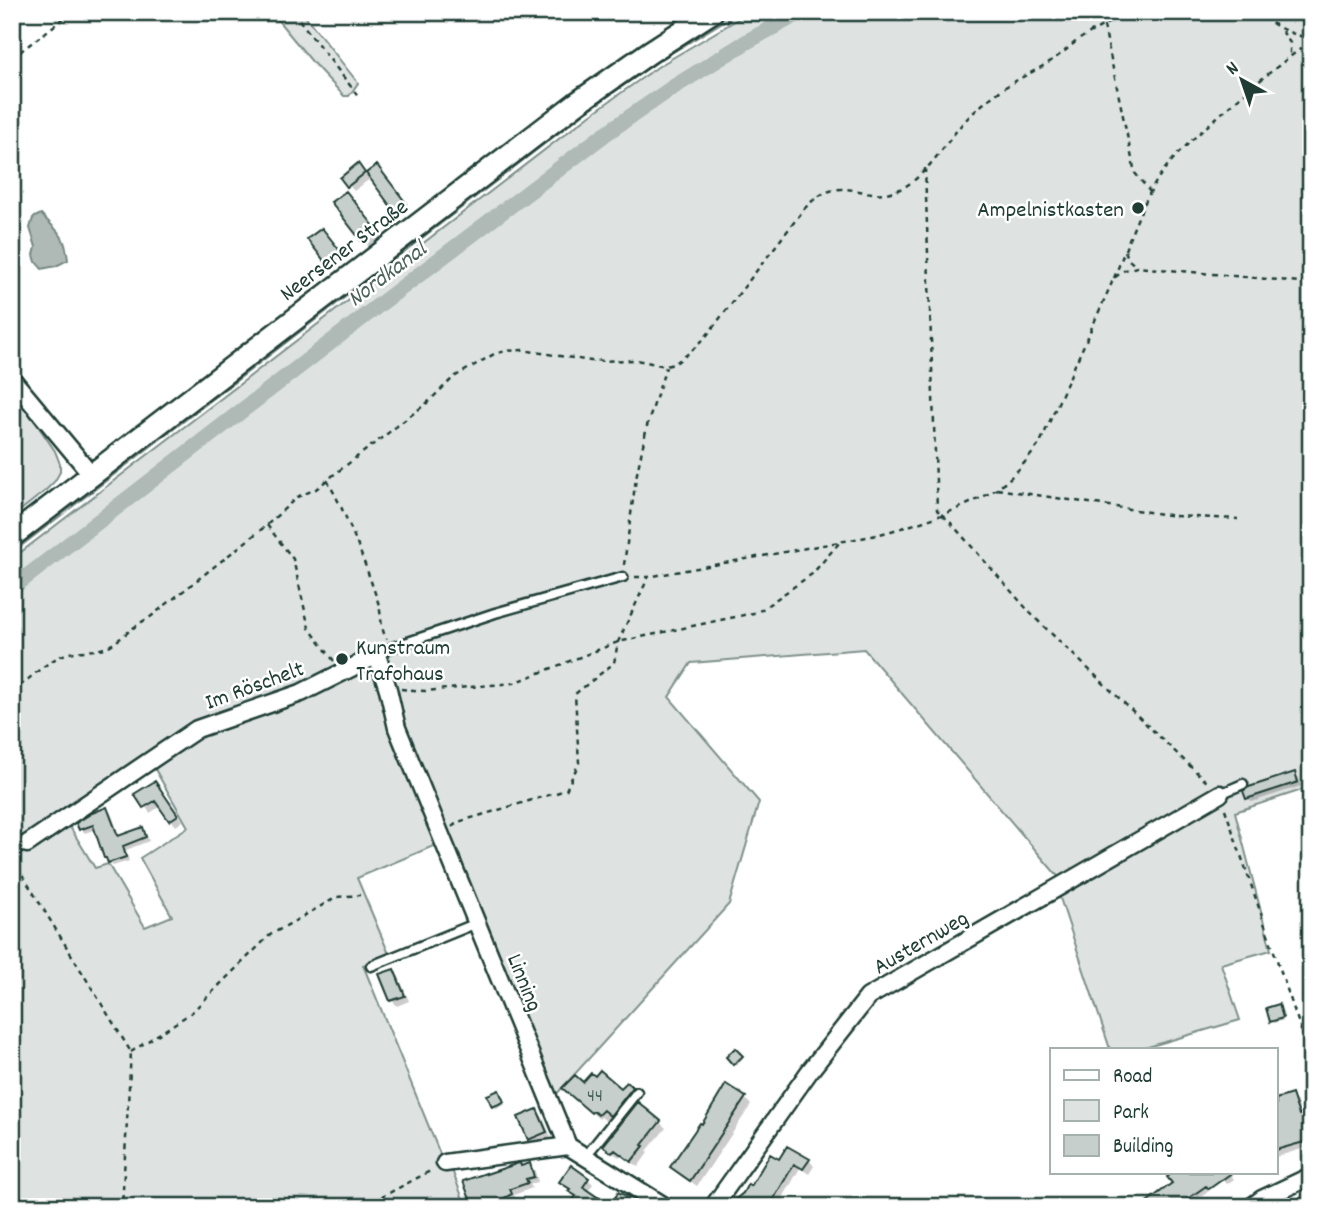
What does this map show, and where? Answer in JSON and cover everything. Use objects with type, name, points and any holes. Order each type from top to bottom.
[{"type":"main road","name":"Neersener Straße","points":[[12,536],[577,103],[712,12]]},
{"type":"street","points":[[12,379],[92,475]]},
{"type":"street","points":[[377,655],[397,728],[441,835]]},
{"type":"street","name":"Im Röschelt","points":[[27,844],[197,729],[301,693],[377,655]]},
{"type":"street","name":"Austernweg","points":[[713,1207],[809,1072],[868,997],[1220,794]]},
{"type":"street","name":"Linning","points":[[441,835],[568,1146]]},
{"type":"street","points":[[445,1163],[568,1146],[643,1189],[661,1205]]},
{"type":"street","points":[[1251,1207],[1311,1176]]},
{"type":"lane","points":[[377,655],[393,647],[495,613],[623,577]]},
{"type":"lane","points":[[1220,794],[1243,784]]},
{"type":"lane","points":[[371,966],[477,923]]},
{"type":"lane","points":[[585,1157],[637,1092]]},
{"type":"path","points":[[12,58],[72,12]]},
{"type":"path","points":[[293,12],[359,97]]},
{"type":"path","points":[[12,692],[58,657],[109,646],[137,623],[149,618],[267,525],[296,497],[316,489],[427,403],[454,377],[494,354],[523,350],[591,361],[636,360],[666,366],[674,364],[690,354],[704,339],[815,197],[828,190],[840,189],[883,193],[910,184],[981,105],[1008,85],[1057,57],[1082,37],[1125,12]]},
{"type":"path","points":[[1255,12],[1282,30],[1311,40]]},
{"type":"path","points":[[1104,26],[1135,173],[1151,193]]},
{"type":"path","points":[[1282,30],[1290,43],[1290,57]]},
{"type":"path","points":[[666,366],[647,426],[636,478],[623,577],[648,577],[904,528],[997,489],[1031,456],[1040,443],[1140,214],[1160,176],[1182,149],[1239,98],[1311,40]]},
{"type":"path","points":[[925,169],[937,510],[1034,617],[1220,794],[1311,1059]]},
{"type":"path","points":[[1125,250],[1129,260],[1137,267]]},
{"type":"path","points":[[1114,278],[1125,270],[1137,267],[1311,284]]},
{"type":"path","points":[[327,480],[342,506],[360,548],[381,612],[383,635],[393,647]]},
{"type":"path","points":[[997,489],[1175,516],[1238,519]]},
{"type":"path","points":[[267,525],[293,559],[309,628],[342,673]]},
{"type":"path","points":[[388,689],[425,691],[514,683],[618,642],[758,612],[812,574],[841,542]]},
{"type":"path","points":[[441,835],[457,822],[566,790],[579,763],[575,694],[614,663],[618,642],[648,577]]},
{"type":"path","points":[[12,858],[131,1052],[122,1207]]},
{"type":"path","points":[[131,1052],[191,1013],[270,935],[337,897],[360,895]]},
{"type":"path","points":[[363,1207],[445,1163]]},
{"type":"green space","points":[[271,12],[302,12],[358,83],[349,96],[344,96],[314,64]]},
{"type":"green space","points":[[727,12],[739,12],[657,62],[586,112],[12,553],[12,546],[583,108],[654,58]]},
{"type":"green space","points":[[750,12],[1311,12],[1311,787],[1235,812],[1271,950],[1221,964],[1240,1020],[1144,1048],[1110,1048],[1058,892],[1061,880],[864,649],[691,663],[669,697],[759,802],[729,904],[554,1097],[438,844],[357,878],[389,954],[363,965],[442,1159],[447,1157],[466,1207],[12,1207],[12,865],[21,852],[67,822],[95,868],[108,864],[145,927],[172,916],[140,858],[188,827],[152,764],[198,734],[299,689],[195,725],[15,846],[12,851],[12,559],[590,115],[659,66]]},
{"type":"green space","points":[[12,388],[55,451],[60,472],[45,491],[12,517]]},
{"type":"shaded area","points":[[41,214],[62,238],[68,260],[42,269],[36,262],[36,247],[30,228],[33,218]]},
{"type":"building","points":[[358,163],[365,173],[347,187],[340,178]]},
{"type":"building","points":[[377,165],[406,203],[394,211],[366,173]]},
{"type":"building","points":[[346,191],[378,231],[363,243],[331,202]]},
{"type":"building","points":[[322,228],[341,252],[326,263],[307,239]]},
{"type":"building","points":[[1295,772],[1298,782],[1246,799],[1243,791],[1249,787]]},
{"type":"building","points":[[155,781],[178,815],[169,821],[155,801],[143,808],[134,794]]},
{"type":"building","points":[[107,807],[118,836],[143,827],[146,837],[123,846],[126,857],[108,863],[93,825],[79,830],[76,823]]},
{"type":"building","points":[[394,969],[405,996],[390,1001],[379,974]]},
{"type":"building","points":[[1279,1004],[1283,1018],[1270,1022],[1266,1008]]},
{"type":"building","points":[[735,1048],[743,1056],[733,1065],[726,1057]]},
{"type":"building","points":[[600,1070],[621,1088],[627,1082],[633,1087],[610,1116],[603,1110],[598,1115],[593,1111],[591,1113],[562,1088],[575,1075],[583,1082],[591,1073],[595,1076]]},
{"type":"building","points":[[726,1084],[746,1097],[690,1181],[670,1167],[700,1123],[702,1124]]},
{"type":"building","points":[[499,1090],[504,1102],[492,1107],[487,1095]]},
{"type":"building","points":[[1292,1094],[1299,1115],[1311,1111],[1311,1140],[1278,1149],[1278,1098]]},
{"type":"building","points":[[638,1102],[661,1121],[631,1162],[615,1150],[612,1153],[603,1146]]},
{"type":"building","points":[[537,1109],[547,1132],[528,1140],[518,1117]]},
{"type":"building","points":[[787,1146],[810,1159],[803,1169],[794,1164],[769,1207],[726,1207],[743,1193],[748,1184],[751,1186],[770,1154],[779,1159]]},
{"type":"building","points":[[520,1163],[521,1166],[530,1163],[534,1177],[526,1179],[528,1183],[510,1189],[512,1194],[497,1202],[473,1207],[463,1181]]},
{"type":"building","points":[[571,1165],[589,1178],[583,1187],[596,1196],[613,1202],[618,1192],[646,1207],[577,1207],[580,1203],[573,1200],[576,1196],[559,1182]]},
{"type":"building","points":[[1171,1174],[1230,1174],[1209,1189],[1206,1186],[1176,1207],[1140,1207],[1172,1183],[1167,1177]]},
{"type":"waterway","name":"Nordkanal","points":[[12,588],[605,134],[672,88],[801,12]]},
{"type":"place","name":"Ampelnistkasten","points":[[1138,208]]},
{"type":"place","name":"Kunstraum Trafohaus","points":[[342,659]]}]
